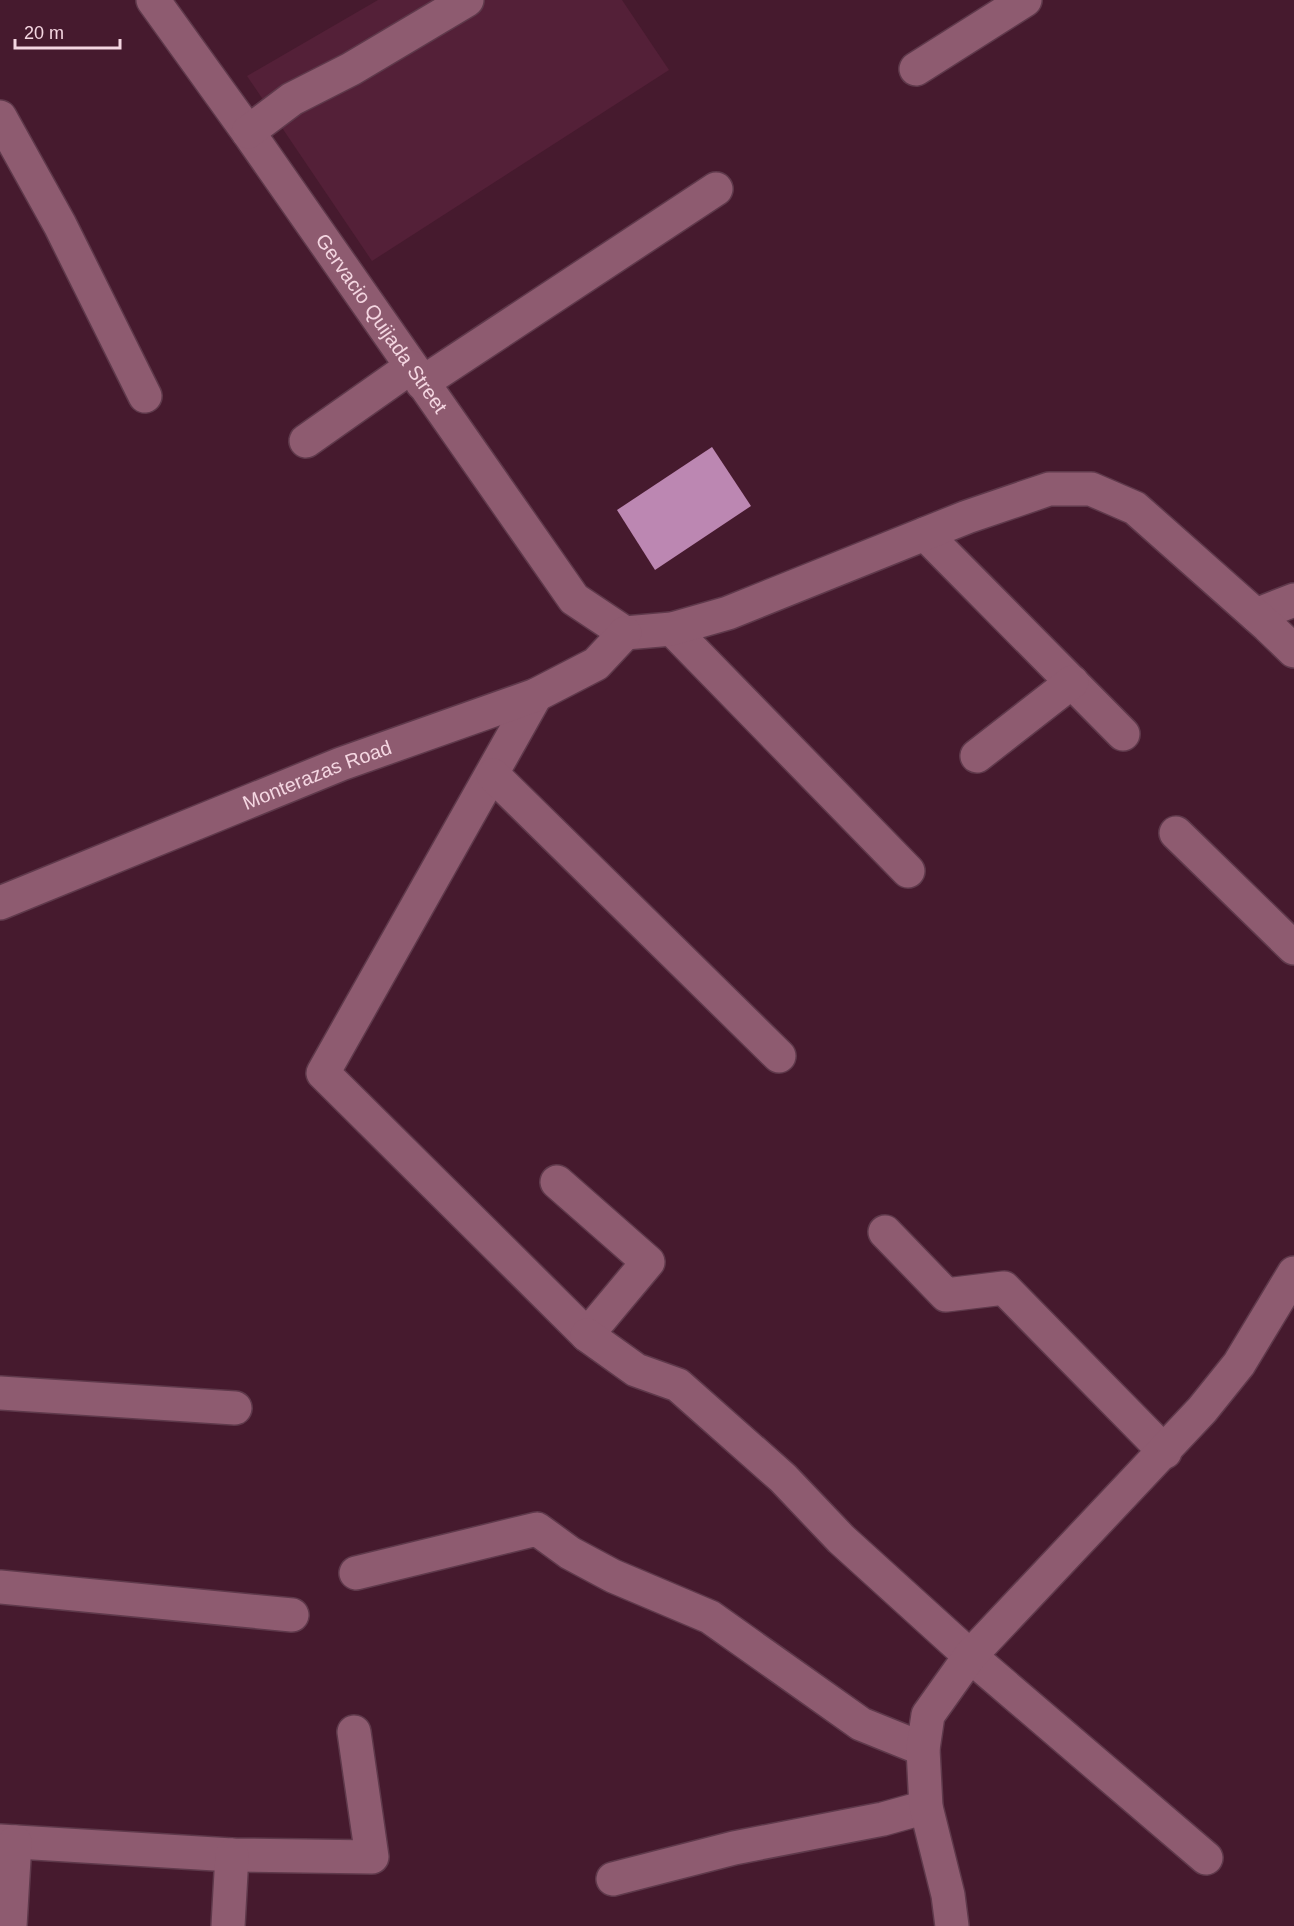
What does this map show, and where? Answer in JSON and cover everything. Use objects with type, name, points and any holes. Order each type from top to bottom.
[{"type":"street","name":"Gervacio Quijada Street","points":[[153,0],[248,132],[574,599],[625,633]]},
{"type":"street","points":[[248,132],[292,99],[351,69],[467,0]]},
{"type":"street","points":[[916,69],[1026,0]]},
{"type":"street","points":[[0,117],[60,225],[146,396]]},
{"type":"street","points":[[306,441],[716,189]]},
{"type":"street","points":[[625,633],[672,629],[728,613],[925,534],[1049,489],[1091,489],[1135,508],[1294,651]]},
{"type":"street","points":[[925,534],[1123,734]]},
{"type":"street","points":[[1256,615],[1294,600]]},
{"type":"street","points":[[672,629],[909,871]]},
{"type":"street","name":"Monterazas Road","points":[[0,903],[341,764],[536,695],[596,664],[625,633]]},
{"type":"street","points":[[977,756],[1072,682]]},
{"type":"street","points":[[536,695],[493,775],[322,1073],[587,1335],[636,1370],[678,1385],[783,1478],[841,1539],[970,1656],[1206,1858]]},
{"type":"street","points":[[493,775],[779,1056]]},
{"type":"street","points":[[1176,833],[1294,948]]},
{"type":"street","points":[[557,1182],[648,1262],[587,1335]]},
{"type":"street","points":[[885,1232],[946,1295],[1004,1288],[1165,1452]]},
{"type":"street","points":[[952,1926],[948,1895],[926,1807],[923,1749],[928,1715],[970,1656],[1105,1511],[1165,1452],[1239,1364],[1294,1273]]},
{"type":"street","points":[[0,1393],[235,1408]]},
{"type":"street","points":[[356,1573],[537,1529],[570,1553],[613,1576],[710,1617],[861,1724],[923,1749]]},
{"type":"street","points":[[0,1587],[292,1615]]},
{"type":"street","points":[[10,1926],[8,1841],[232,1855],[372,1857],[354,1732]]},
{"type":"street","points":[[613,1879],[734,1848],[883,1819],[926,1807]]},
{"type":"street","points":[[228,1926],[232,1855]]},
{"type":"shaded area","points":[[378,0],[622,0],[669,70],[372,261],[247,76]]},
{"type":"building","points":[[712,447],[751,506],[655,570],[617,510]]}]
